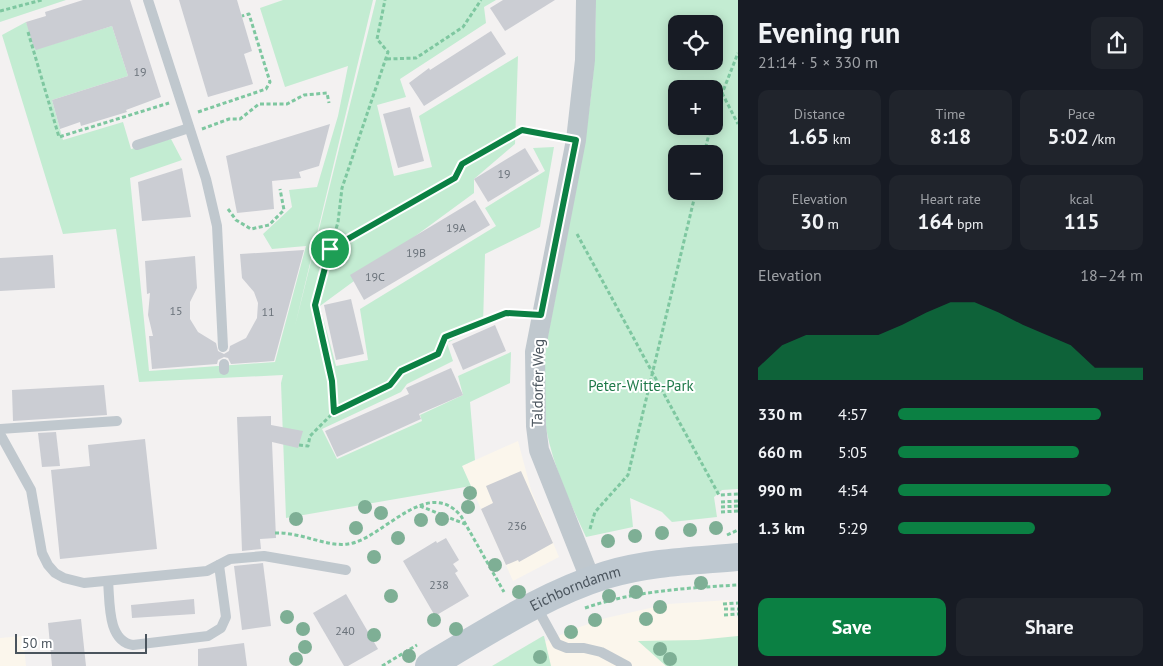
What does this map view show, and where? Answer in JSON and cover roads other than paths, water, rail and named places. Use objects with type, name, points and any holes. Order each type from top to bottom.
[{"type":"main road","name":"Eichborndamm","points":[[429,666],[535,605],[591,581],[660,564],[738,557]]},
{"type":"street","name":"Taldorfer Weg","points":[[586,0],[585,60],[576,140],[535,352],[536,426],[539,450],[591,581]]},
{"type":"lane","points":[[148,0],[186,116],[217,226],[223,347]]},
{"type":"lane","points":[[137,145],[190,130]]},
{"type":"lane","points":[[0,429],[117,421]]},
{"type":"lane","points":[[0,434],[31,490],[42,553],[48,566],[55,574],[64,578],[84,583],[207,570],[230,559],[264,556],[346,570]]},
{"type":"lane","points":[[108,580],[113,626],[116,635],[125,644],[133,645],[208,636],[221,628],[226,617],[219,565]]},
{"type":"lane","points":[[535,605],[557,644],[567,648],[584,648],[601,652],[627,666]]},
{"type":"park label","name":"Peter-Witte-Park","points":[[641,386]]}]
